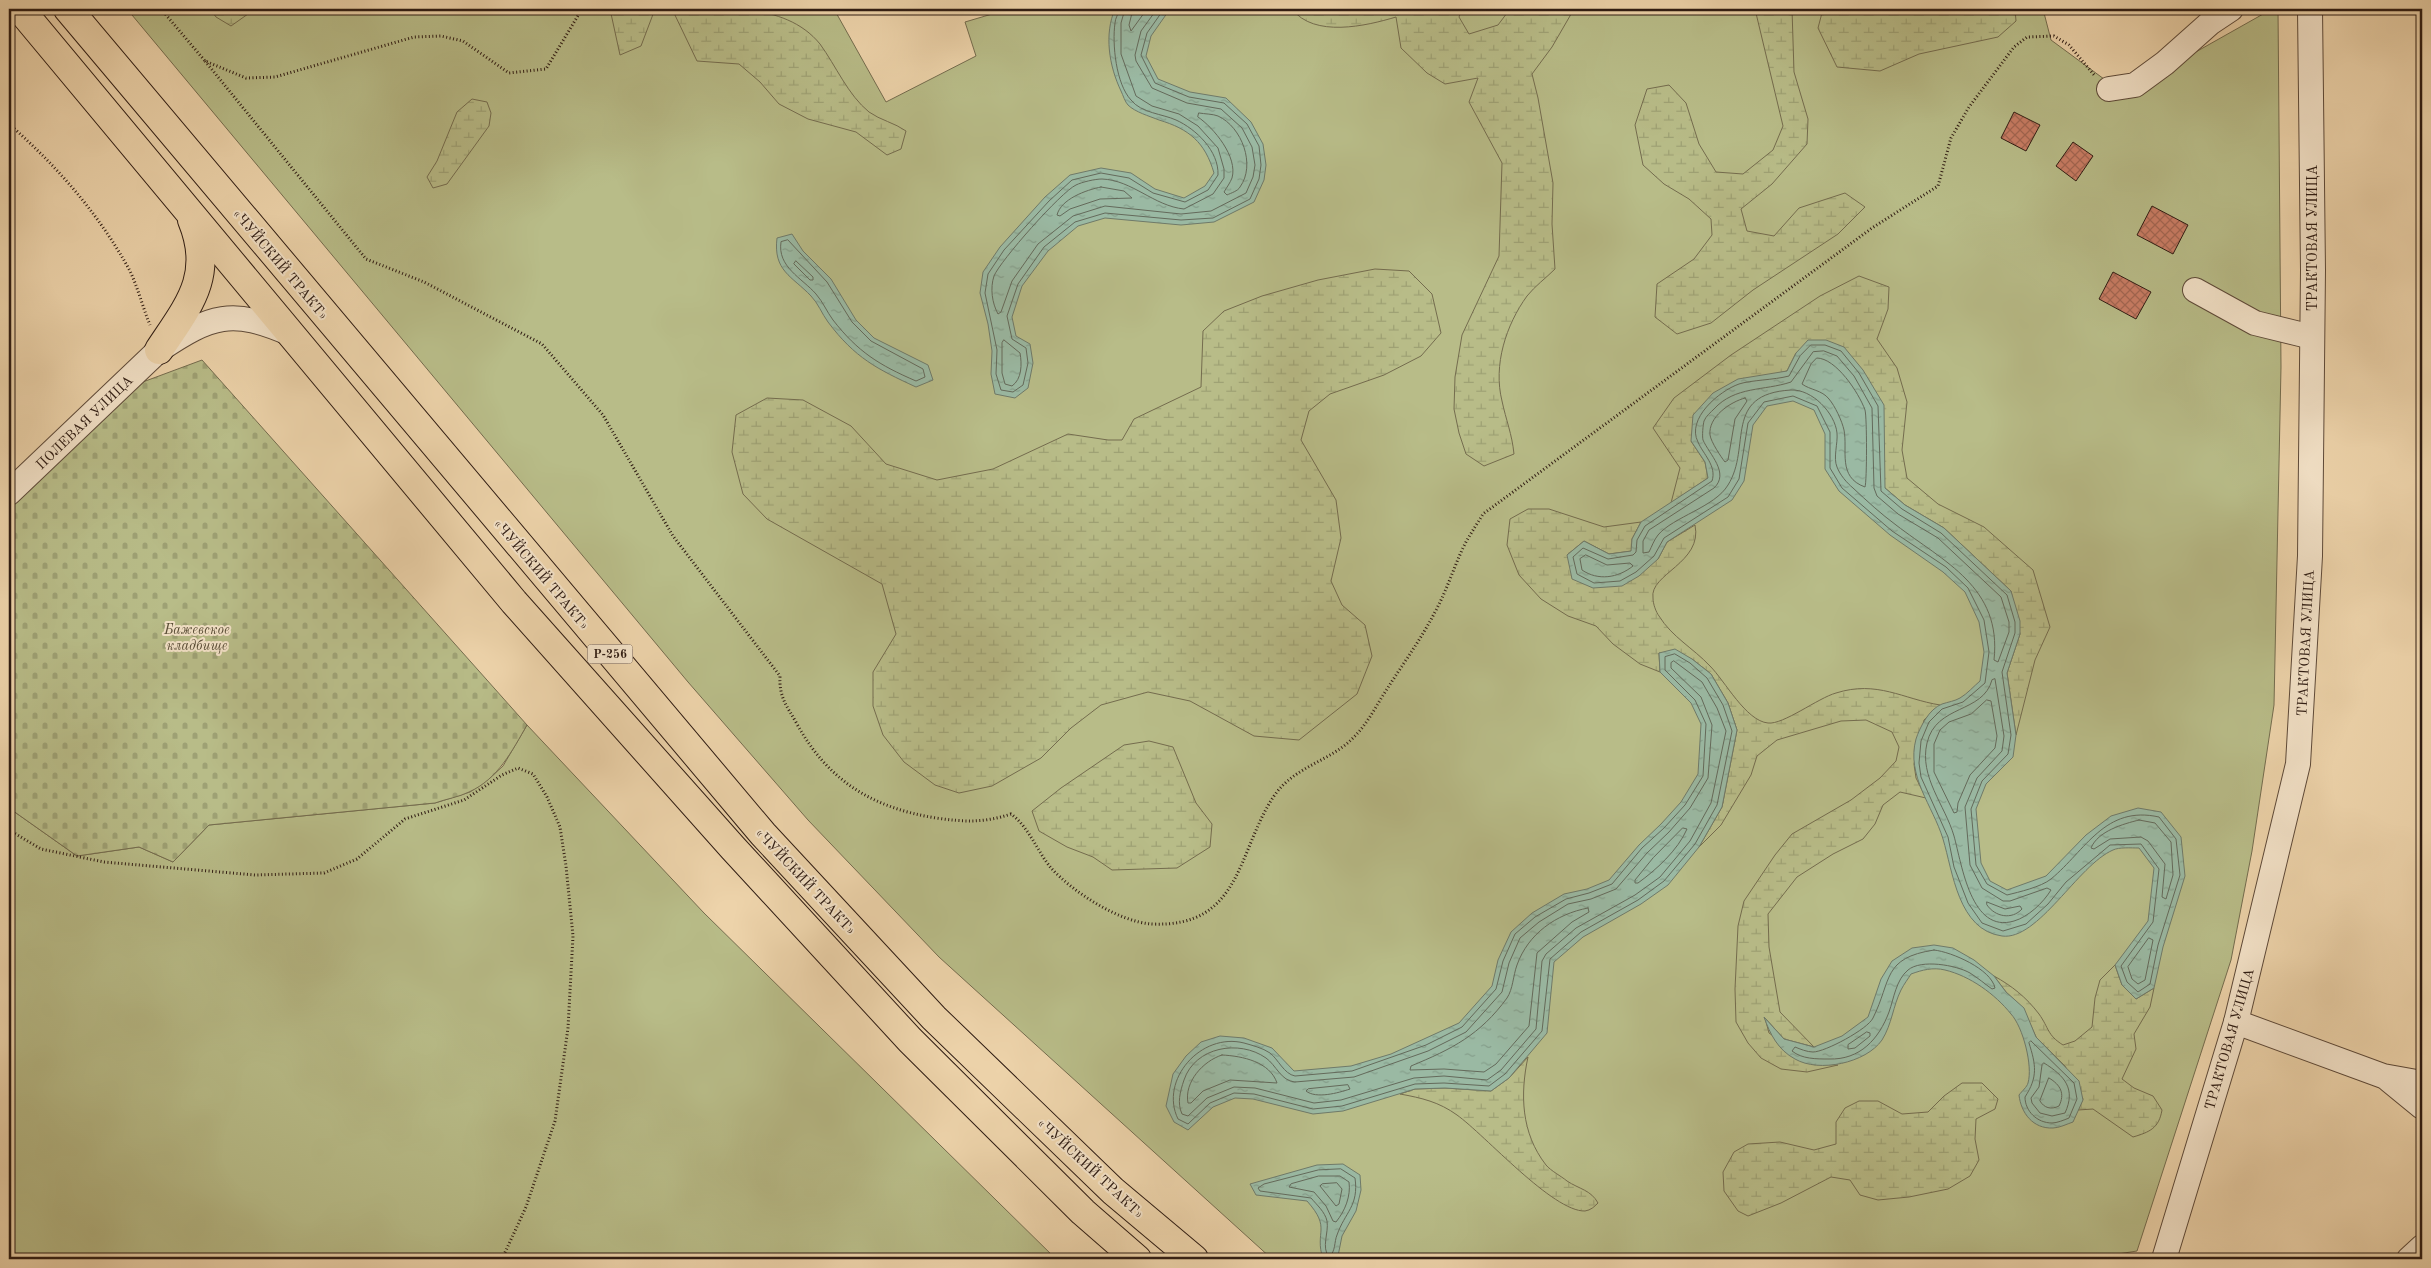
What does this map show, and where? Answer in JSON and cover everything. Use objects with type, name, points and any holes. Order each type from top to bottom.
[{"type":"highway","name":"Р-256","points":[[20,9],[293,334],[514,602],[733,848],[910,1040],[1083,1212],[1137,1259]]},
{"type":"highway","name":"«ЧУЙСКИЙ ТРАКТ»","points":[[68,9],[763,834],[934,1018],[1113,1191],[1194,1259]]},
{"type":"highway","points":[[159,350],[192,299],[201,270],[199,239],[185,205]]},
{"type":"street","points":[[2109,89],[2136,85],[2165,63],[2210,23],[2231,9]]},
{"type":"street","name":"ТРАКТОВАЯ УЛИЦА","points":[[2164,1259],[2236,1022],[2298,764],[2310,556],[2312,337],[2310,9]]},
{"type":"street","points":[[2195,290],[2255,323],[2312,337]]},
{"type":"street","name":"ПОЛЕВАЯ УЛИЦА","points":[[9,493],[159,350],[197,326],[226,318],[254,319],[293,334]]},
{"type":"street","points":[[2236,1022],[2383,1076],[2422,1083]]},
{"type":"street","points":[[2383,1076],[2422,1106]]},
{"type":"street","points":[[2409,1259],[2422,1247]]},
{"type":"path","points":[[161,9],[366,259],[424,282],[542,344],[603,415],[673,536],[780,676],[780,692],[806,740],[838,776],[868,798],[905,813],[958,821],[989,821],[1011,814],[1019,820],[1052,869],[1091,902],[1123,916],[1151,924],[1187,921],[1215,906],[1234,881],[1252,838],[1274,794],[1303,768],[1330,756],[1356,736],[1436,612],[1463,548],[1483,514],[1872,228],[1938,186],[1951,138],[1970,107],[2014,47],[2027,37],[2054,36],[2069,46],[2096,78],[2109,89]]},
{"type":"path","points":[[205,61],[246,78],[275,78],[414,37],[441,36],[463,41],[509,73],[546,69],[582,9]]},
{"type":"path","points":[[9,124],[44,155],[98,218],[130,273],[159,350]]},
{"type":"path","points":[[9,830],[41,848],[104,862],[255,875],[324,873],[357,859],[405,819],[464,800],[502,775],[518,768],[533,774],[547,797],[560,827],[566,866],[573,936],[568,1028],[555,1121],[526,1207],[502,1259]]},
{"type":"green space","points":[[726,8],[748,10],[788,20],[805,30],[820,44],[848,89],[869,112],[906,131],[901,149],[887,155],[856,132],[808,119],[779,104],[760,82],[739,64],[697,61],[673,11],[663,9]]},
{"type":"green space","points":[[127,9],[834,9],[886,102],[976,56],[965,22],[1009,9],[2043,9],[2051,40],[2123,93],[2272,9],[2278,9],[2281,367],[2274,705],[2252,851],[2231,960],[2137,1251],[2086,1259],[1272,1259],[939,957],[808,820],[688,682]]},
{"type":"green space","points":[[210,9],[255,9],[231,26],[216,17]]},
{"type":"green space","points":[[610,9],[655,9],[641,46],[620,55]]},
{"type":"green space","points":[[1292,9],[1462,9],[1459,17],[1469,34],[1498,25],[1510,9],[1574,9],[1552,47],[1532,74],[1553,183],[1552,224],[1555,269],[1527,296],[1507,332],[1503,346],[1499,373],[1500,387],[1514,454],[1484,466],[1466,454],[1454,409],[1455,377],[1462,335],[1499,256],[1502,163],[1469,102],[1478,78],[1445,84],[1427,73],[1401,48],[1396,17],[1370,24],[1327,27],[1313,24],[1302,18]]},
{"type":"green space","points":[[1755,9],[1792,9],[1794,72],[1808,119],[1807,144],[1772,184],[1741,209],[1747,231],[1774,236],[1799,208],[1845,193],[1865,207],[1838,234],[1753,290],[1711,323],[1677,334],[1655,317],[1657,284],[1694,259],[1712,235],[1711,219],[1689,199],[1664,184],[1643,165],[1635,125],[1647,89],[1669,85],[1686,103],[1699,144],[1716,172],[1743,174],[1773,150],[1783,126]]},
{"type":"green space","points":[[1823,9],[2015,9],[2016,21],[1998,37],[1919,54],[1880,71],[1837,67],[1818,28]]},
{"type":"green space","points":[[472,99],[487,102],[491,113],[489,126],[447,184],[433,188],[427,177],[437,161],[457,112]]},
{"type":"green space","points":[[1375,269],[1409,271],[1432,294],[1441,333],[1421,356],[1384,375],[1330,394],[1309,411],[1301,440],[1336,500],[1341,538],[1331,581],[1342,605],[1365,625],[1372,656],[1357,694],[1299,740],[1254,736],[1190,701],[1148,692],[1101,705],[1071,728],[1041,758],[992,786],[959,793],[935,785],[904,762],[883,735],[873,706],[873,672],[896,634],[882,584],[767,519],[743,494],[732,452],[736,415],[767,398],[803,400],[851,426],[886,464],[937,480],[993,469],[1068,434],[1108,440],[1122,440],[1134,419],[1201,387],[1203,331],[1224,311],[1262,296],[1318,280]]},
{"type":"green space","points":[[1859,276],[1889,287],[1888,309],[1877,339],[1897,368],[1907,402],[1902,450],[1907,478],[1938,504],[1984,527],[2033,570],[2050,627],[2035,660],[2016,735],[2007,673],[2020,634],[2011,591],[1944,528],[1905,505],[1885,488],[1796,353],[1787,371],[1763,377],[1691,441],[1705,462],[1708,478],[1671,503],[1680,468],[1653,428],[1674,398],[1731,355],[1820,296]]},
{"type":"green space","name":"Бажевское кладбище","points":[[202,360],[527,725],[516,745],[488,780],[465,794],[435,803],[209,825],[173,862],[139,847],[77,856],[9,808],[9,503],[132,386]]},
{"type":"green space","points":[[1528,509],[1549,509],[1604,527],[1641,522],[1632,539],[1632,551],[1609,554],[1584,541],[1567,555],[1658,559],[1667,542],[1695,525],[1695,538],[1691,549],[1659,582],[1654,590],[1655,608],[1670,630],[1710,666],[1744,708],[1760,721],[1768,723],[1782,720],[1829,696],[1851,690],[1864,689],[1890,692],[1940,705],[1924,720],[1914,764],[1916,778],[1926,798],[1900,792],[1883,805],[1875,824],[1863,839],[1833,854],[1797,877],[1768,914],[1769,947],[1780,1012],[1814,1047],[1784,1039],[1765,1018],[1769,1033],[1814,1064],[1838,1065],[1807,1072],[1781,1069],[1761,1058],[1748,1043],[1736,1022],[1735,989],[1738,926],[1744,901],[1775,855],[1792,834],[1851,800],[1880,778],[1896,761],[1899,747],[1892,732],[1866,720],[1841,721],[1777,740],[1757,756],[1751,775],[1721,825],[1699,847],[1722,807],[1737,730],[1728,703],[1711,674],[1692,659],[1659,653],[1660,672],[1640,664],[1613,644],[1596,626],[1568,616],[1541,599],[1519,575],[1507,545],[1510,519]]},
{"type":"green space","points":[[527,725],[704,913],[1056,1259],[9,1259],[9,808],[77,856],[139,847],[173,862],[209,825],[435,803],[470,792],[503,766]]},
{"type":"green space","points":[[1149,741],[1173,747],[1196,803],[1212,824],[1210,847],[1177,868],[1112,870],[1093,857],[1067,847],[1039,831],[1032,811],[1061,788],[1124,745]]},
{"type":"green space","points":[[2115,965],[2122,985],[2136,999],[2154,988],[2150,1007],[2134,1034],[2136,1049],[2122,1079],[2134,1088],[2153,1096],[2162,1110],[2159,1121],[2153,1128],[2133,1137],[2093,1109],[2078,1110],[2083,1099],[2065,1066],[2036,1037],[2023,1008],[2006,992],[1994,976],[2013,988],[2029,1002],[2051,1034],[2063,1045],[2075,1041],[2092,1027],[2095,998],[2100,980]]},
{"type":"green space","points":[[1528,1057],[1525,1071],[1524,1099],[1527,1127],[1532,1140],[1548,1167],[1567,1181],[1588,1192],[1595,1199],[1598,1203],[1589,1210],[1571,1208],[1555,1199],[1520,1171],[1457,1115],[1444,1107],[1430,1101],[1400,1094],[1415,1089],[1445,1088],[1491,1091],[1509,1078]]},
{"type":"green space","points":[[1962,1083],[1982,1083],[1998,1099],[1995,1109],[1976,1119],[1975,1139],[1979,1160],[1970,1176],[1948,1189],[1909,1197],[1878,1200],[1860,1195],[1850,1180],[1831,1177],[1781,1203],[1748,1216],[1738,1211],[1724,1191],[1723,1172],[1734,1152],[1748,1144],[1780,1142],[1814,1150],[1836,1144],[1836,1122],[1845,1108],[1859,1101],[1878,1101],[1902,1114],[1928,1112],[1944,1096]]},
{"type":"water","points":[[1115,9],[1170,9],[1151,36],[1146,56],[1158,79],[1190,92],[1226,98],[1251,122],[1263,144],[1266,165],[1264,180],[1254,202],[1214,222],[1181,225],[1105,218],[1078,226],[1048,251],[1022,286],[1012,317],[1016,336],[1030,344],[1033,363],[1028,388],[1015,398],[995,394],[991,374],[992,351],[988,324],[980,293],[983,272],[1000,247],[1045,197],[1070,175],[1101,168],[1131,173],[1155,189],[1184,198],[1205,186],[1214,173],[1206,153],[1194,138],[1179,128],[1134,110],[1126,102],[1113,71],[1109,50],[1110,29]]},
{"type":"water","points":[[792,234],[803,251],[831,279],[856,320],[874,338],[928,365],[933,380],[916,387],[878,368],[857,354],[848,345],[828,322],[813,299],[781,266],[778,258],[777,238]]},
{"type":"water","points":[[1808,340],[1826,340],[1844,347],[1863,370],[1884,405],[1885,488],[1905,505],[1944,528],[2011,591],[2020,621],[2020,634],[2007,673],[2016,735],[2013,757],[1986,784],[1976,809],[1981,863],[1990,881],[2007,890],[2046,876],[2086,835],[2111,816],[2138,808],[2161,812],[2181,837],[2185,876],[2163,947],[2154,988],[2136,999],[2122,985],[2115,965],[2148,921],[2154,868],[2139,848],[2116,849],[2100,858],[2086,870],[2044,915],[2030,927],[2016,934],[2002,936],[1987,931],[1976,923],[1967,911],[1954,883],[1939,827],[1922,790],[1915,766],[1914,753],[1916,739],[1929,714],[1937,706],[1963,696],[1980,681],[1984,652],[1979,622],[1965,592],[1943,572],[1890,535],[1839,491],[1825,469],[1825,434],[1814,410],[1793,401],[1767,406],[1753,425],[1744,481],[1732,500],[1667,542],[1658,559],[1639,576],[1622,586],[1593,588],[1572,579],[1567,555],[1584,541],[1609,554],[1631,551],[1632,539],[1641,522],[1708,478],[1705,462],[1691,441],[1693,415],[1713,393],[1738,379],[1787,371],[1796,353]]},
{"type":"water","points":[[1675,649],[1711,674],[1728,703],[1737,730],[1722,807],[1699,847],[1668,885],[1641,904],[1583,937],[1554,962],[1547,1033],[1509,1078],[1491,1091],[1445,1088],[1415,1089],[1343,1111],[1313,1114],[1253,1099],[1235,1098],[1213,1107],[1188,1130],[1174,1122],[1166,1106],[1173,1074],[1186,1056],[1201,1042],[1220,1036],[1244,1038],[1272,1048],[1294,1071],[1351,1066],[1391,1054],[1459,1023],[1492,986],[1498,960],[1511,932],[1532,913],[1564,894],[1587,889],[1609,880],[1639,845],[1681,802],[1698,774],[1701,724],[1691,703],[1660,672],[1659,653]]},
{"type":"water","points":[[1934,945],[1953,948],[1974,960],[1994,976],[2006,992],[2024,1008],[2036,1037],[2079,1081],[2083,1100],[2073,1122],[2058,1127],[2046,1128],[2029,1119],[2022,1108],[2019,1095],[2028,1083],[2028,1057],[2023,1037],[2015,1020],[1990,993],[1973,981],[1945,970],[1928,969],[1911,974],[1898,996],[1888,1028],[1882,1040],[1875,1048],[1854,1060],[1829,1065],[1805,1063],[1784,1051],[1772,1035],[1764,1017],[1784,1039],[1814,1047],[1842,1036],[1868,1017],[1881,979],[1892,961],[1912,948]]},
{"type":"water","points":[[1343,1164],[1360,1175],[1361,1190],[1356,1211],[1342,1236],[1338,1256],[1323,1259],[1320,1242],[1321,1224],[1307,1201],[1256,1195],[1250,1184],[1317,1165]]},
{"type":"building","points":[[2014,112],[2040,125],[2026,151],[2001,138]]},
{"type":"building","points":[[2073,142],[2093,156],[2076,181],[2056,166]]},
{"type":"building","points":[[2152,206],[2188,225],[2173,254],[2137,235]]},
{"type":"building","points":[[2113,272],[2151,292],[2136,319],[2099,299]]}]
